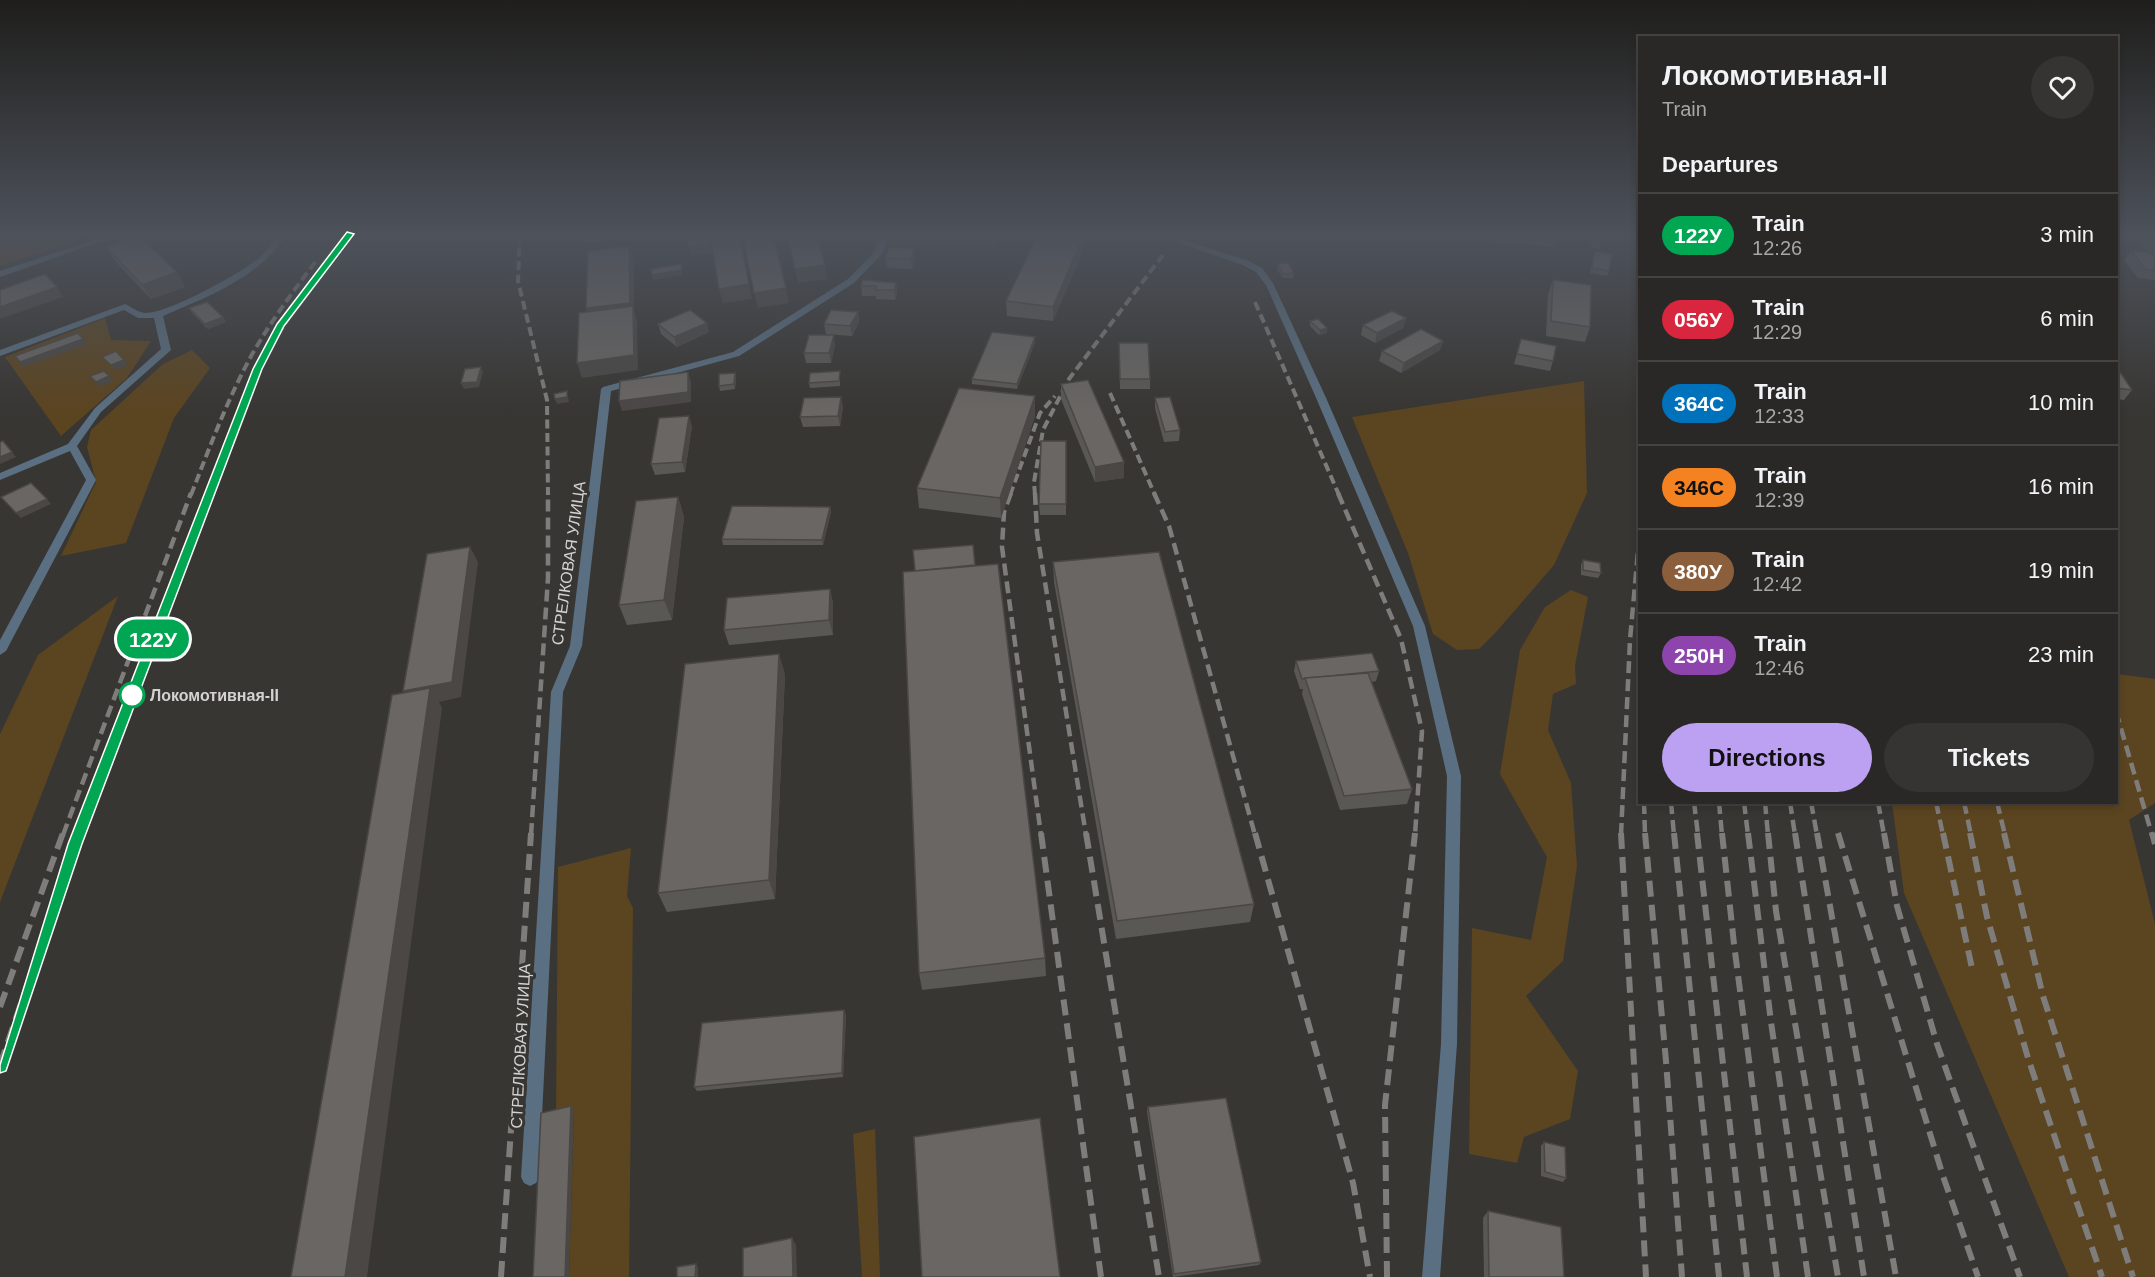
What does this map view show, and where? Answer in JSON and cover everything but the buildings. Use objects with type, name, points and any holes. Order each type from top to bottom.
[{"type":"street","points":[[0,353],[125,307],[141,316],[158,315],[205,294]]},
{"type":"street","name":"СТРЕЛКОВАЯ УЛИЦА","points":[[530,1177],[557,692],[576,646],[606,389],[736,354],[831,294]]},
{"type":"street","points":[[1274,294],[1323,400],[1419,626],[1454,776],[1449,1044],[1431,1277]]},
{"type":"street","points":[[0,477],[72,446],[98,410],[166,350],[158,315]]},
{"type":"street","points":[[0,651],[91,480],[72,446]]},
{"type":"shaded area","points":[[105,318],[111,340],[151,341],[127,378],[61,436],[5,357]]},
{"type":"shaded area","points":[[192,350],[210,368],[174,418],[126,543],[61,556],[96,482],[87,447],[91,430],[163,364]]},
{"type":"shaded area","points":[[1584,381],[1587,493],[1554,565],[1479,649],[1457,650],[1433,634],[1408,553],[1352,417]]},
{"type":"shaded area","points":[[1571,590],[1588,597],[1575,666],[1576,684],[1553,694],[1548,730],[1571,783],[1577,866],[1563,961],[1526,996],[1578,1071],[1570,1119],[1524,1137],[1517,1163],[1469,1154],[1472,928],[1531,940],[1547,857],[1500,774],[1520,650],[1545,607]]},
{"type":"shaded area","points":[[118,596],[0,902],[0,734],[38,655]]},
{"type":"shaded area","points":[[2118,674],[2155,679],[2155,803],[2129,820],[2155,924],[2155,1277],[2069,1277],[1904,893],[1892,804],[2118,804]]},
{"type":"shaded area","points":[[631,848],[627,896],[633,908],[629,1277],[569,1277],[574,1111],[556,1115],[558,867]]},
{"type":"shaded area","points":[[875,1129],[880,1277],[862,1277],[853,1134]]},
{"type":"railway","points":[[191,495],[225,409],[241,376],[256,347],[292,294]]},
{"type":"railway","points":[[209,495],[257,369],[304,294]]},
{"type":"railway","points":[[521,294],[547,400],[548,495]]},
{"type":"railway","points":[[1035,495],[1034,482],[1043,430],[1069,379],[1134,294]]},
{"type":"railway","points":[[1255,302],[1339,495]]},
{"type":"railway","points":[[1110,393],[1155,495]]},
{"type":"railway","points":[[1010,495],[1040,413],[1055,396]]},
{"type":"railway","points":[[63,835],[191,493]]},
{"type":"railway","points":[[79,835],[209,493]]},
{"type":"railway","points":[[1011,493],[1004,512],[1002,547],[1041,835]]},
{"type":"railway","points":[[1035,493],[1037,533],[1086,835]]},
{"type":"railway","points":[[1154,493],[1169,526],[1255,835]]},
{"type":"railway","points":[[1338,493],[1401,639],[1422,731],[1415,835]]},
{"type":"railway","points":[[531,835],[548,578],[548,495]]},
{"type":"railway","points":[[1621,834],[1630,640],[1638,551]]},
{"type":"railway","points":[[2118,718],[2152,835]]},
{"type":"railway","points":[[1644,804],[1645,835]]},
{"type":"railway","points":[[1671,804],[1674,835]]},
{"type":"railway","points":[[1694,804],[1698,835]]},
{"type":"railway","points":[[1719,804],[1722,835]]},
{"type":"railway","points":[[1744,804],[1748,835]]},
{"type":"railway","points":[[1765,804],[1768,835]]},
{"type":"railway","points":[[1790,804],[1795,835]]},
{"type":"railway","points":[[1811,804],[1817,835]]},
{"type":"railway","points":[[1878,804],[1884,835]]},
{"type":"railway","points":[[1936,804],[1943,835]]},
{"type":"railway","points":[[1964,804],[1971,835]]},
{"type":"railway","points":[[1997,804],[2005,835]]},
{"type":"railway","points":[[0,1007],[63,833]]},
{"type":"railway","points":[[0,1065],[79,833]]},
{"type":"railway","points":[[501,1277],[531,833]]},
{"type":"railway","points":[[1041,833],[1101,1277]]},
{"type":"railway","points":[[1086,833],[1159,1277]]},
{"type":"railway","points":[[1255,833],[1353,1183],[1370,1277]]},
{"type":"railway","points":[[1387,1277],[1385,1105],[1415,833]]},
{"type":"railway","points":[[1645,833],[1666,1061],[1682,1277]]},
{"type":"railway","points":[[1674,833],[1719,1277]]},
{"type":"railway","points":[[1697,833],[1747,1277]]},
{"type":"railway","points":[[1722,833],[1777,1277]]},
{"type":"railway","points":[[1748,833],[1771,1022],[1808,1277]]},
{"type":"railway","points":[[1768,833],[1776,911],[1838,1277]]},
{"type":"railway","points":[[1795,833],[1864,1277]]},
{"type":"railway","points":[[1817,833],[1896,1277]]},
{"type":"railway","points":[[1838,833],[1943,1176],[1978,1277]]},
{"type":"railway","points":[[1884,833],[1897,906],[1937,1044],[2020,1277]]},
{"type":"railway","points":[[1943,833],[1973,973]]},
{"type":"railway","points":[[1970,833],[1987,917],[2028,1058],[2102,1277]]},
{"type":"railway","points":[[2004,833],[2043,996],[2133,1277]]},
{"type":"railway","points":[[2152,833],[2155,844]]},
{"type":"railway","points":[[1621,834],[1646,1277]]},
{"type":"train","name":"122У","points":[[0,1065],[75,844],[230,436],[257,369],[280,326],[304,294]]},
{"type":"place","name":"Локомотивная-II","points":[[132,695]]}]
